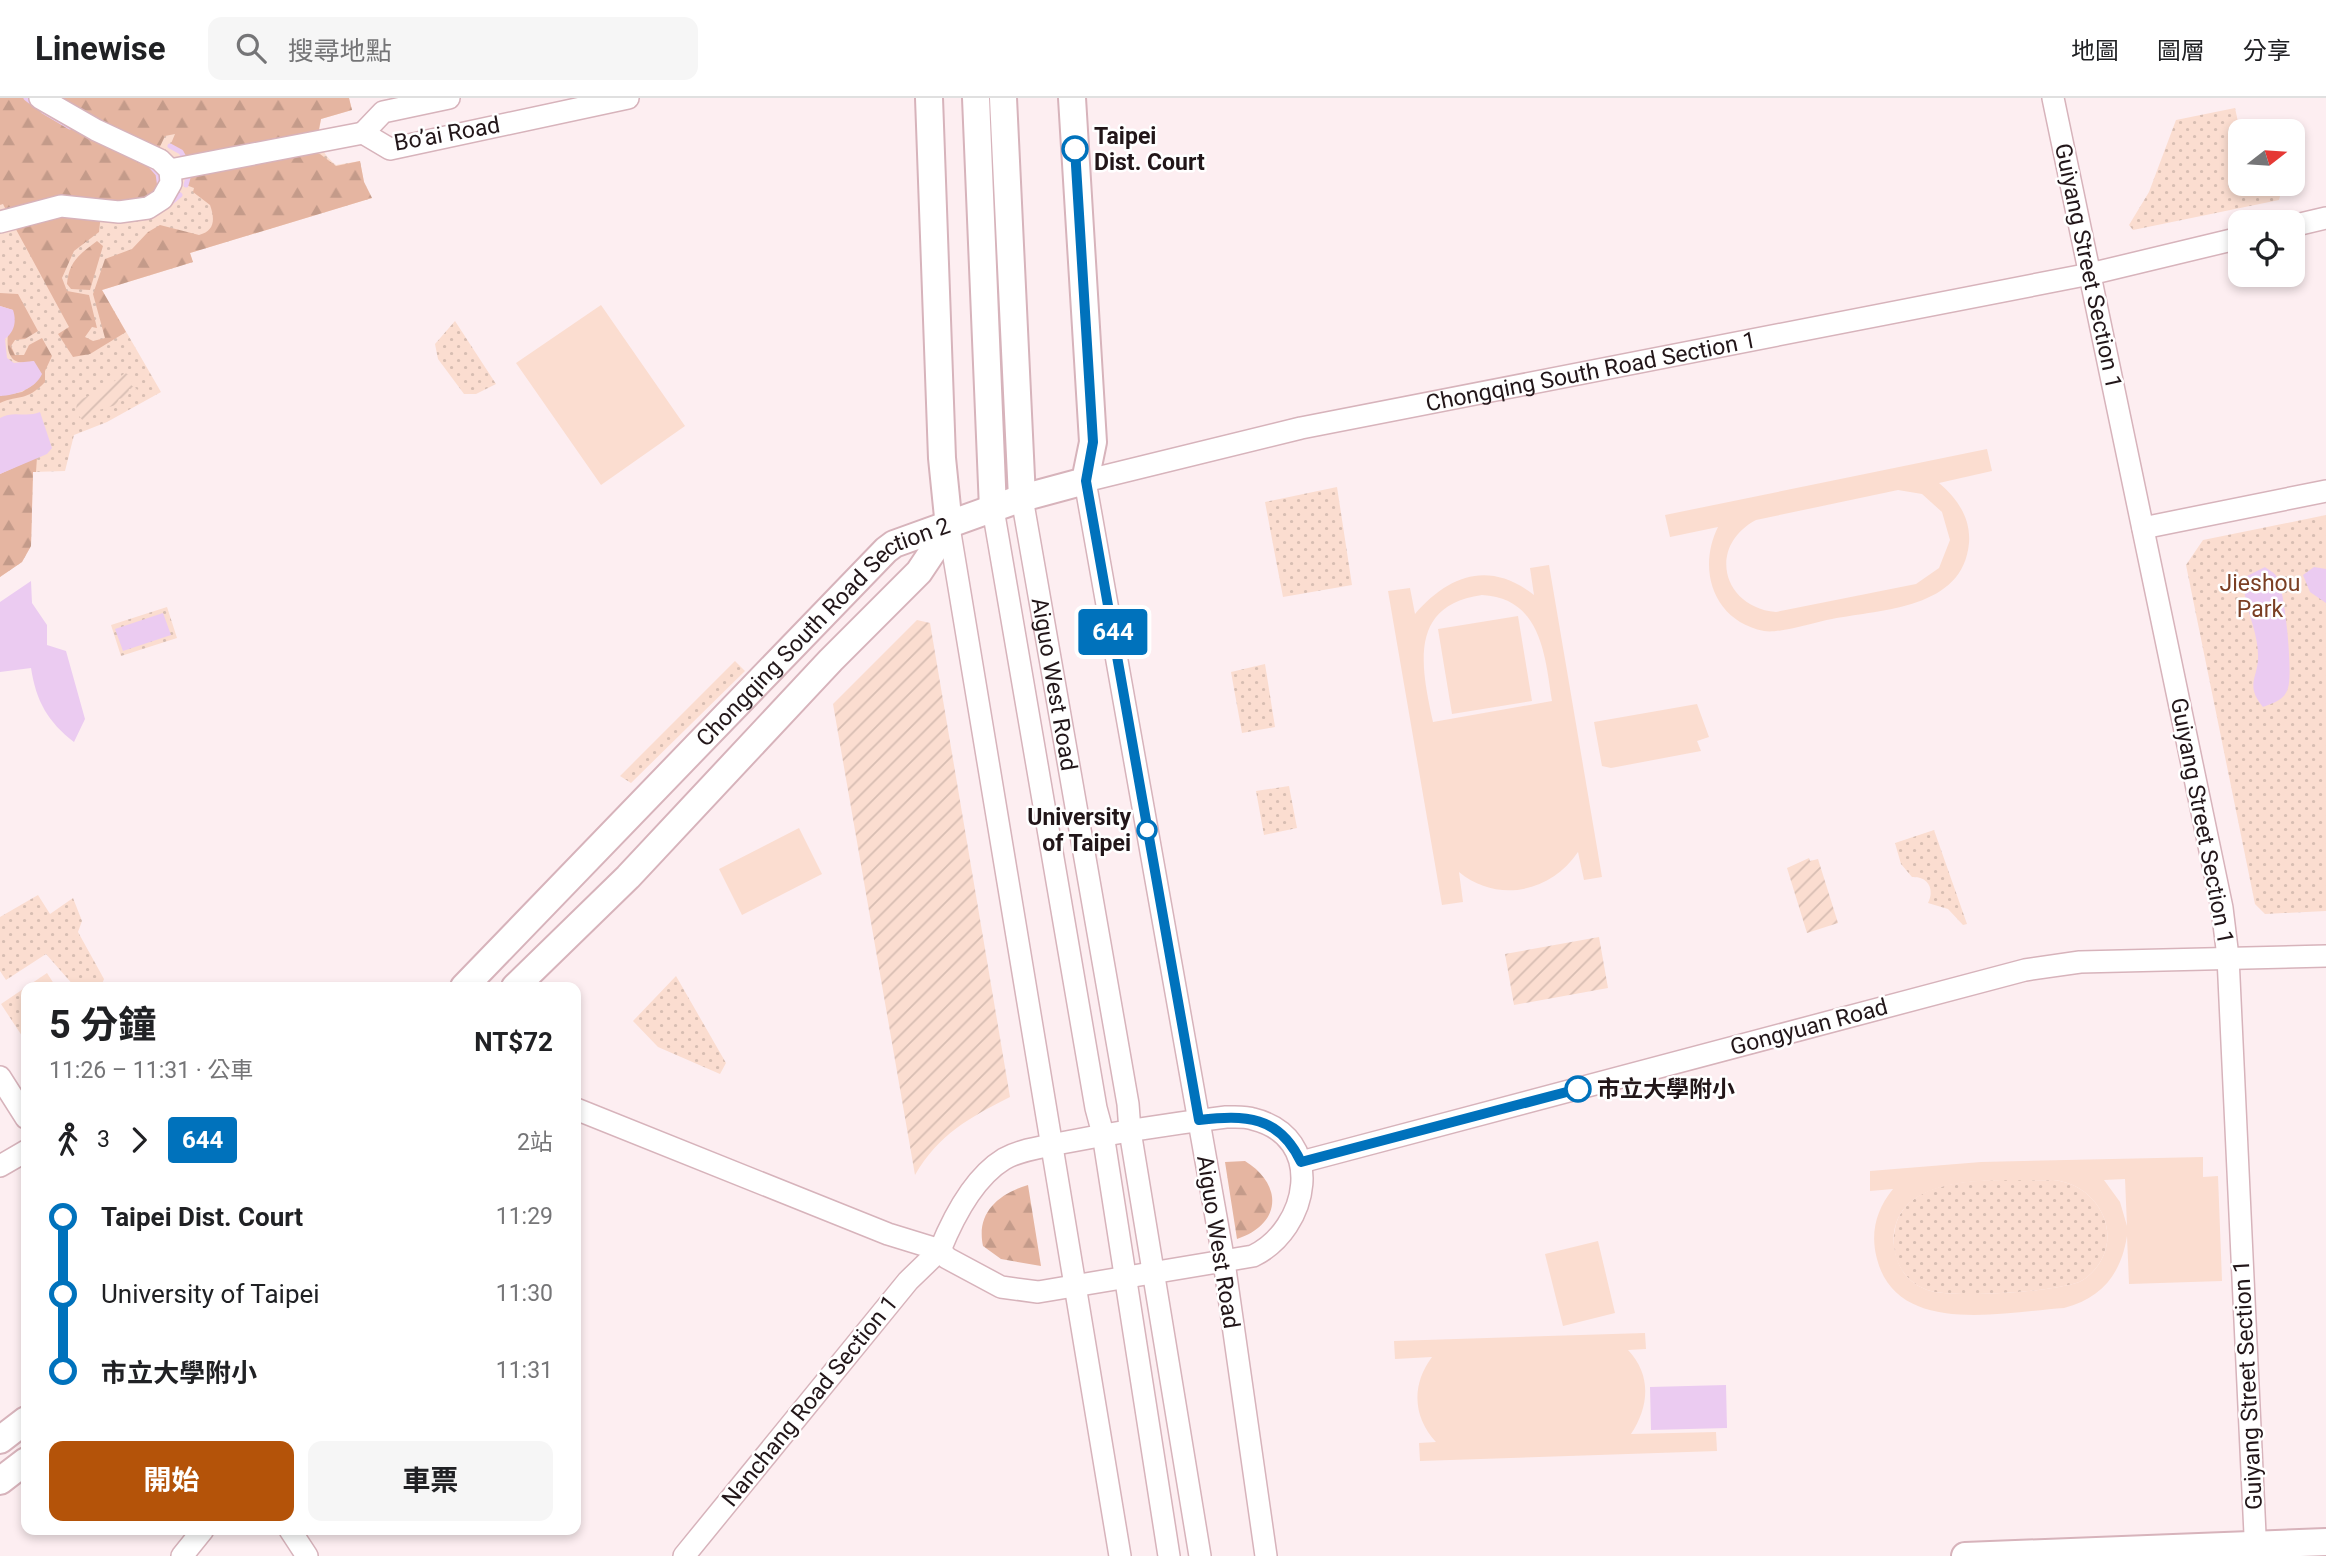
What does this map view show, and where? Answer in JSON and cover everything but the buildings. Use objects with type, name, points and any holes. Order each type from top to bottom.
[{"type":"main road","points":[[929,98],[943,458],[949,527]]},
{"type":"main road","name":"Aiguo West Road","points":[[976,98],[993,509]]},
{"type":"main road","name":"Aiguo West Road","points":[[1003,98],[1022,498]]},
{"type":"main road","name":"Aiguo West Road","points":[[1072,98],[1093,442],[1086,481]]},
{"type":"main road","name":"Chongqing South Road Section 1","points":[[949,527],[1022,498],[1086,481]]},
{"type":"main road","name":"Chongqing South Road Section 2","points":[[469,982],[886,550],[894,544],[949,527]]},
{"type":"main road","name":"Chongqing South Road Section 2","points":[[520,982],[628,877],[831,660],[919,572],[949,527]]},
{"type":"main road","points":[[0,1440],[21,1424]]},
{"type":"main road","points":[[0,1481],[21,1465]]},
{"type":"main road","points":[[1965,1556],[2255,1550],[2326,1542]]},
{"type":"street","points":[[0,222],[61,206],[119,212],[148,208],[162,199],[171,183],[170,170],[160,160],[96,130],[40,98]]},
{"type":"street","name":"Bo’ai Road","points":[[449,98],[383,112],[363,134],[390,149],[628,98]]},
{"type":"street","name":"Guiyang Street Section 1","points":[[2053,98],[2222,908],[2228,957],[2255,1550]]},
{"type":"street","points":[[170,170],[363,134]]},
{"type":"street","points":[[2305,223],[2326,218]]},
{"type":"street","name":"Chongqing South Road Section 1","points":[[1086,481],[1301,428],[2090,274],[2228,241]]},
{"type":"street","name":"Aiguo West Road","points":[[1086,481],[1224,1262],[1266,1556]]},
{"type":"street","points":[[2143,528],[2326,491]]},
{"type":"street","name":"Aiguo West Road","points":[[1022,498],[1126,1091],[1129,1131],[1200,1556]]},
{"type":"street","name":"Aiguo West Road","points":[[993,509],[1096,1108],[1103,1134],[1169,1556]]},
{"type":"street","points":[[949,527],[1120,1556]]},
{"type":"street","name":"Gongyuan Road","points":[[1301,1162],[2025,970],[2080,962],[2326,956]]},
{"type":"street","points":[[0,1077],[21,1110]]},
{"type":"street","points":[[581,1111],[880,1230],[940,1250],[947,1258],[1001,1287],[1038,1292],[1253,1256],[1270,1247],[1288,1229],[1303,1182],[1301,1162],[1294,1147],[1266,1124],[1251,1118],[1199,1120],[1103,1134],[1027,1149],[1004,1159],[985,1175],[954,1218],[940,1250]]},
{"type":"street","points":[[0,1166],[21,1155]]},
{"type":"street","name":"Nanchang Road Section 1","points":[[684,1556],[908,1281],[940,1250]]},
{"type":"street","points":[[181,1556],[199,1535]]},
{"type":"street","points":[[293,1535],[307,1556]]},
{"type":"green space","points":[[0,98],[349,98],[352,110],[321,119],[321,145],[336,165],[360,161],[364,182],[372,198],[190,253],[193,262],[102,290],[161,392],[107,422],[74,435],[65,471],[33,472],[31,546],[22,562],[0,577]]},
{"type":"green space","points":[[0,98],[31,98],[157,165],[166,178],[155,200],[7,212],[3,204],[0,205]]},
{"type":"green space","points":[[49,98],[349,98],[352,110],[321,119],[318,134],[186,161],[181,152],[170,146],[175,134],[165,136],[157,153]]},
{"type":"green space","points":[[2235,108],[2237,119],[2228,119],[2228,196],[2280,196],[2279,200],[2133,230],[2129,225],[2149,192],[2176,120]]},
{"type":"green space","points":[[311,151],[336,166],[360,161],[364,182],[372,198],[190,253],[193,262],[102,290],[126,332],[90,354],[73,357],[58,334],[69,327],[12,222],[64,212],[101,214],[99,232],[74,251],[62,278],[67,291],[89,295],[97,328],[92,327],[85,337],[93,341],[105,338],[93,294],[105,259],[132,249],[148,232],[160,225],[199,235],[211,227],[213,215],[210,205],[193,192],[194,188],[186,185],[189,174]]},
{"type":"green space","points":[[97,241],[103,246],[90,290],[71,289],[67,284],[70,269],[81,254]]},
{"type":"green space","points":[[0,293],[18,294],[38,331],[25,339],[15,340],[11,346],[15,355],[24,355],[29,345],[42,338],[52,356],[45,371],[45,382],[28,395],[0,403],[0,396],[22,392],[34,384],[34,361],[23,363],[15,361],[11,356],[8,340],[13,310],[0,306]]},
{"type":"green space","points":[[601,305],[685,426],[601,485],[516,363]]},
{"type":"green space","points":[[455,321],[496,384],[476,394],[464,394],[438,359],[435,344]]},
{"type":"green space","points":[[125,373],[133,376],[131,385],[138,390],[129,389],[128,397],[119,399],[116,405],[99,410],[83,421],[76,412],[77,401],[104,389]]},
{"type":"green space","points":[[1987,449],[1992,471],[1939,483],[1962,509],[1968,525],[1969,543],[1963,565],[1952,581],[1917,602],[1779,631],[1764,631],[1747,625],[1721,605],[1710,576],[1709,560],[1718,527],[1670,537],[1665,515]],"holes":[[[1898,490],[1922,494],[1942,512],[1950,540],[1939,568],[1916,584],[1776,612],[1758,608],[1743,599],[1733,588],[1727,574],[1731,545],[1741,531],[1756,520]]]},
{"type":"green space","points":[[37,457],[36,472],[33,472],[31,546],[22,562],[0,577],[0,474]]},
{"type":"green space","points":[[1337,487],[1352,585],[1283,597],[1265,502]]},
{"type":"green space","name":"Jieshou Park","points":[[2326,515],[2326,911],[2265,914],[2255,904],[2186,565],[2203,540]]},
{"type":"green space","points":[[1549,565],[1602,877],[1584,880],[1578,852],[1567,866],[1554,876],[1523,889],[1490,888],[1459,872],[1463,902],[1442,905],[1388,591],[1410,588],[1415,614],[1442,590],[1470,577],[1486,575],[1501,578],[1534,595],[1530,568]],"holes":[[[1482,595],[1502,599],[1517,606],[1536,632],[1546,665],[1552,701],[1433,722],[1424,660],[1425,642],[1431,625],[1441,611],[1458,601]]]},
{"type":"green space","points":[[167,607],[177,638],[121,656],[111,625]]},
{"type":"green space","points":[[1518,616],[1532,701],[1452,714],[1438,629]]},
{"type":"green space","points":[[917,620],[930,623],[1010,1097],[956,1128],[934,1149],[915,1175],[833,704]]},
{"type":"green space","points":[[735,661],[745,671],[631,783],[620,776]]},
{"type":"green space","points":[[1265,664],[1275,727],[1242,733],[1231,672]]},
{"type":"green space","points":[[1697,704],[1709,737],[1697,741],[1701,751],[1611,768],[1602,766],[1594,722]]},
{"type":"green space","points":[[1289,786],[1297,828],[1264,835],[1256,791]]},
{"type":"green space","points":[[799,828],[822,874],[742,915],[719,869]]},
{"type":"green space","points":[[1934,830],[1967,924],[1963,925],[1948,909],[1928,903],[1931,893],[1929,884],[1918,877],[1912,877],[1901,864],[1895,843]]},
{"type":"green space","points":[[1809,858],[1810,861],[1818,859],[1838,923],[1807,933],[1787,868]]},
{"type":"green space","points":[[38,895],[50,914],[73,898],[82,921],[78,932],[104,979],[103,982],[71,982],[46,954],[6,980],[0,971],[0,917]]},
{"type":"green space","points":[[1599,937],[1608,988],[1514,1005],[1505,954]]},
{"type":"green space","points":[[47,973],[53,982],[34,982]]},
{"type":"green space","points":[[676,976],[726,1063],[720,1074],[658,1047],[633,1021]]},
{"type":"green space","points":[[21,990],[21,1034],[1,1004]]},
{"type":"green space","points":[[2203,1157],[2203,1177],[2218,1176],[2222,1281],[2129,1284],[2127,1236],[2120,1262],[2108,1282],[2089,1298],[2064,1308],[1984,1315],[1956,1314],[1929,1310],[1906,1300],[1888,1284],[1875,1249],[1876,1222],[1882,1205],[1893,1189],[1870,1191],[1870,1171],[1981,1162]],"holes":[[[2125,1179],[2127,1226],[2120,1202],[2104,1180]],[[2053,1180],[2071,1184],[2086,1193],[2105,1220],[2105,1252],[2097,1267],[2083,1280],[2033,1291],[1943,1293],[1918,1286],[1902,1270],[1894,1247],[1894,1229],[1906,1207],[1921,1195],[1964,1182]]]},
{"type":"green space","points":[[1245,1161],[1266,1181],[1272,1204],[1262,1224],[1252,1233],[1237,1239],[1225,1162]]},
{"type":"green space","points":[[2053,1180],[2071,1184],[2086,1193],[2105,1220],[2105,1252],[2097,1267],[2083,1280],[2033,1291],[1943,1293],[1918,1286],[1907,1277],[1899,1265],[1894,1250],[1895,1229],[1903,1210],[1918,1196],[1961,1183]]},
{"type":"green space","points":[[1028,1185],[1041,1266],[1001,1259],[983,1246],[983,1224],[992,1206],[1007,1194]]},
{"type":"green space","points":[[1598,1241],[1615,1313],[1563,1326],[1545,1254]]},
{"type":"green space","points":[[1645,1333],[1646,1349],[1628,1350],[1641,1370],[1645,1391],[1642,1413],[1631,1434],[1716,1432],[1717,1451],[1420,1461],[1419,1443],[1436,1442],[1423,1422],[1418,1401],[1421,1379],[1432,1357],[1395,1359],[1394,1341]]},
{"type":"shaded area","points":[[0,306],[13,310],[15,319],[11,333],[5,339],[7,358],[14,363],[34,361],[42,374],[35,384],[24,390],[0,396]]},
{"type":"shaded area","points":[[40,412],[52,448],[47,454],[0,474],[0,418]]},
{"type":"shaded area","points":[[2265,567],[2276,576],[2280,585],[2290,667],[2288,688],[2284,695],[2263,707],[2253,686],[2258,663],[2257,646],[2243,578]]},
{"type":"shaded area","points":[[2314,567],[2326,569],[2326,603],[2310,592],[2303,575]]},
{"type":"shaded area","points":[[31,581],[32,603],[47,625],[47,645],[66,651],[85,719],[74,742],[57,727],[45,710],[36,691],[31,668],[0,672],[0,602]]},
{"type":"shaded area","points":[[163,613],[171,635],[123,651],[115,629]]},
{"type":"shaded area","points":[[1726,1385],[1727,1428],[1651,1430],[1650,1387]]},
{"type":"waterway","points":[[26,98],[35,105]]},
{"type":"waterway","points":[[43,111],[70,127]]},
{"type":"waterway","points":[[170,146],[181,152],[186,161]]},
{"type":"waterway","points":[[151,166],[158,174],[160,188]]},
{"type":"waterway","points":[[186,185],[189,174]]},
{"type":"waterway","points":[[169,204],[180,195]]},
{"type":"bus line","name":"644","points":[[1075,149],[1093,442],[1086,481],[1199,1120],[1251,1118],[1266,1124],[1294,1147],[1301,1162],[1578,1089]]},
{"type":"place","name":"Taipei Dist. Court","points":[[1075,149]]},
{"type":"place","name":"University of Taipei","points":[[1147,830]]},
{"type":"place","name":"市立大學附小","points":[[1578,1089]]}]
